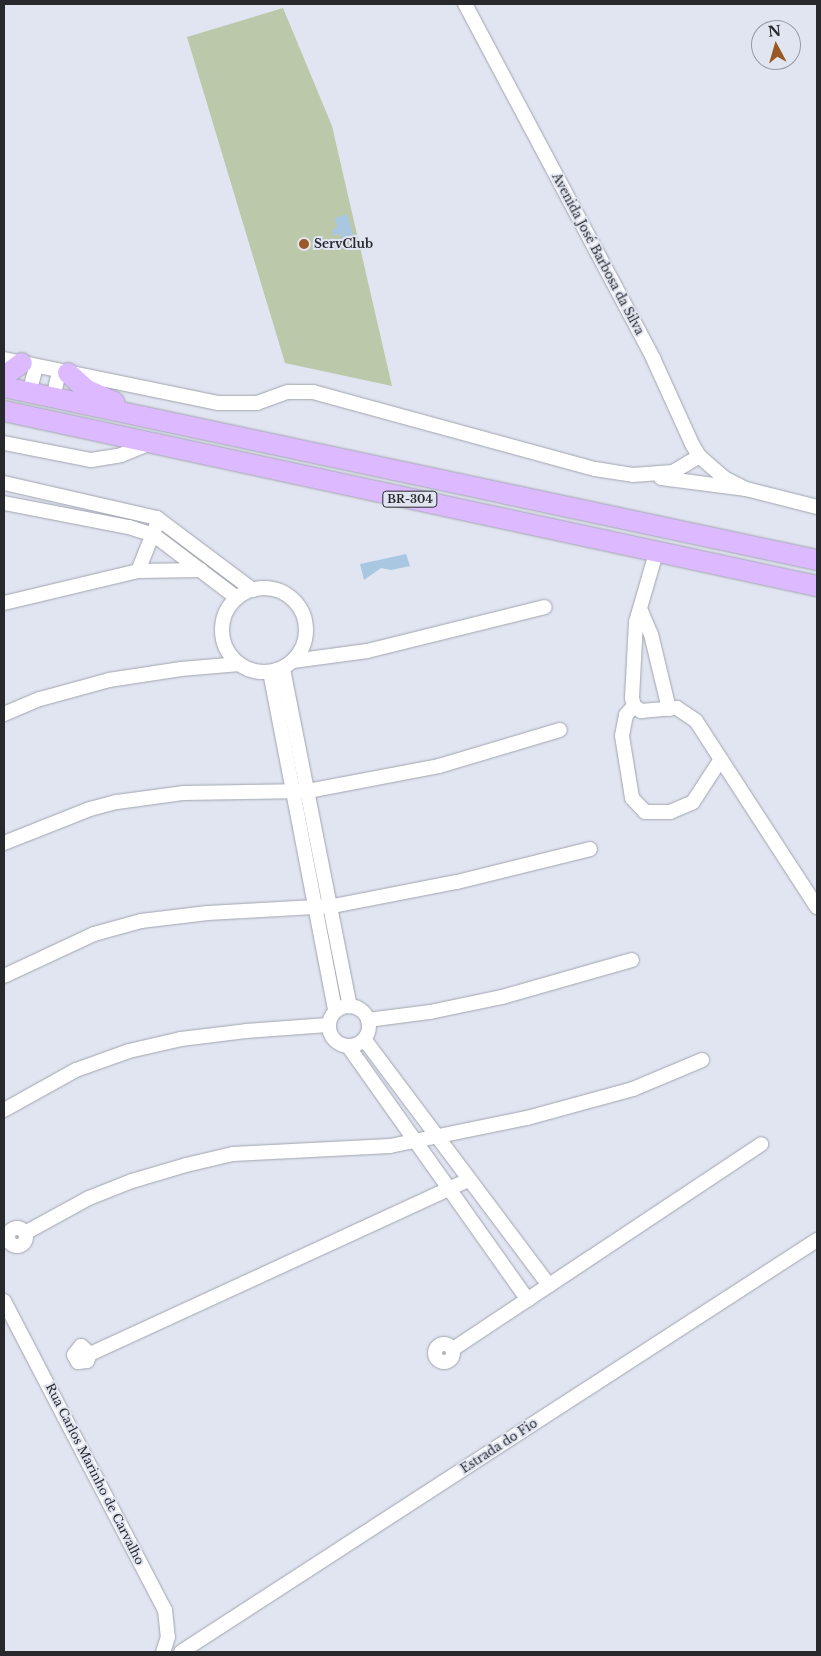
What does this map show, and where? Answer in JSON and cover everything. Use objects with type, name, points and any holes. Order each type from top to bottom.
[{"type":"highway","points":[[4,376],[21,363]]},
{"type":"highway","points":[[64,372],[82,387],[124,407],[134,416]]},
{"type":"highway","name":"BR-304","points":[[4,387],[817,560]]},
{"type":"highway","name":"BR-304","points":[[4,411],[656,553],[817,586]]},
{"type":"street","name":"Avenida José Barbosa da Silva","points":[[465,4],[653,358],[700,456],[724,478],[746,489]]},
{"type":"street","points":[[29,393],[21,363],[219,403],[257,403],[288,392],[313,392],[595,469],[746,489],[817,507]]},
{"type":"street","points":[[53,398],[64,372]]},
{"type":"street","points":[[4,443],[91,460],[120,455],[152,443]]},
{"type":"street","points":[[646,476],[673,472],[700,456]]},
{"type":"street","points":[[4,482],[157,518],[252,590]]},
{"type":"street","points":[[4,503],[129,527],[154,535],[237,598]]},
{"type":"street","points":[[138,571],[154,535],[157,518]]},
{"type":"street","points":[[656,553],[634,636],[632,698],[634,706],[641,711],[669,708],[690,715],[721,759],[817,907]]},
{"type":"street","points":[[4,603],[138,571],[201,570]]},
{"type":"street","points":[[528,1300],[348,1046],[334,1040],[328,1025],[335,1011],[294,791],[282,667],[304,644],[306,630],[298,605],[276,590],[252,590],[237,598],[222,623],[222,637],[227,651],[240,664],[257,672],[282,667],[367,651],[545,607]]},
{"type":"street","points":[[641,611],[651,634],[669,708]]},
{"type":"street","points":[[4,714],[40,699],[109,680],[181,668],[240,664]]},
{"type":"street","points":[[282,667],[333,906],[350,1006]]},
{"type":"street","points":[[634,706],[626,715],[622,736],[632,798],[645,812],[670,812],[693,802],[721,759]]},
{"type":"street","points":[[4,843],[81,812],[117,802],[184,793],[308,791],[439,766],[560,730]]},
{"type":"street","points":[[4,976],[94,934],[141,921],[208,913],[333,906],[457,882],[590,849]]},
{"type":"street","points":[[368,1020],[430,1012],[502,997],[632,960]]},
{"type":"street","points":[[335,1011],[350,1006],[360,1009],[368,1020],[364,1039],[468,1180],[549,1285]]},
{"type":"street","points":[[4,1110],[69,1074],[129,1051],[181,1039],[237,1032],[328,1025]]},
{"type":"street","points":[[348,1046],[364,1039]]},
{"type":"street","points":[[25,1233],[88,1198],[132,1181],[186,1165],[233,1154],[353,1149],[436,1137],[584,1104],[633,1090],[702,1060]]},
{"type":"street","points":[[453,1349],[761,1144]]},
{"type":"street","points":[[90,1354],[468,1180]]},
{"type":"street","name":"Estrada do Fio","points":[[181,1652],[817,1240]]},
{"type":"street","name":"Rua Carlos Marinho de Carvalho","points":[[4,1300],[165,1610],[168,1637],[163,1652]]},
{"type":"green space","name":"ServClub","points":[[283,8],[332,126],[392,386],[285,363],[187,37]]},
{"type":"water","points":[[347,214],[354,238],[350,240],[342,239],[341,234],[333,236],[332,229],[337,228],[335,218]]},
{"type":"water","points":[[406,554],[410,566],[391,570],[381,568],[364,580],[360,564]]},
{"type":"place","name":"ServClub","points":[[304,244]]}]
